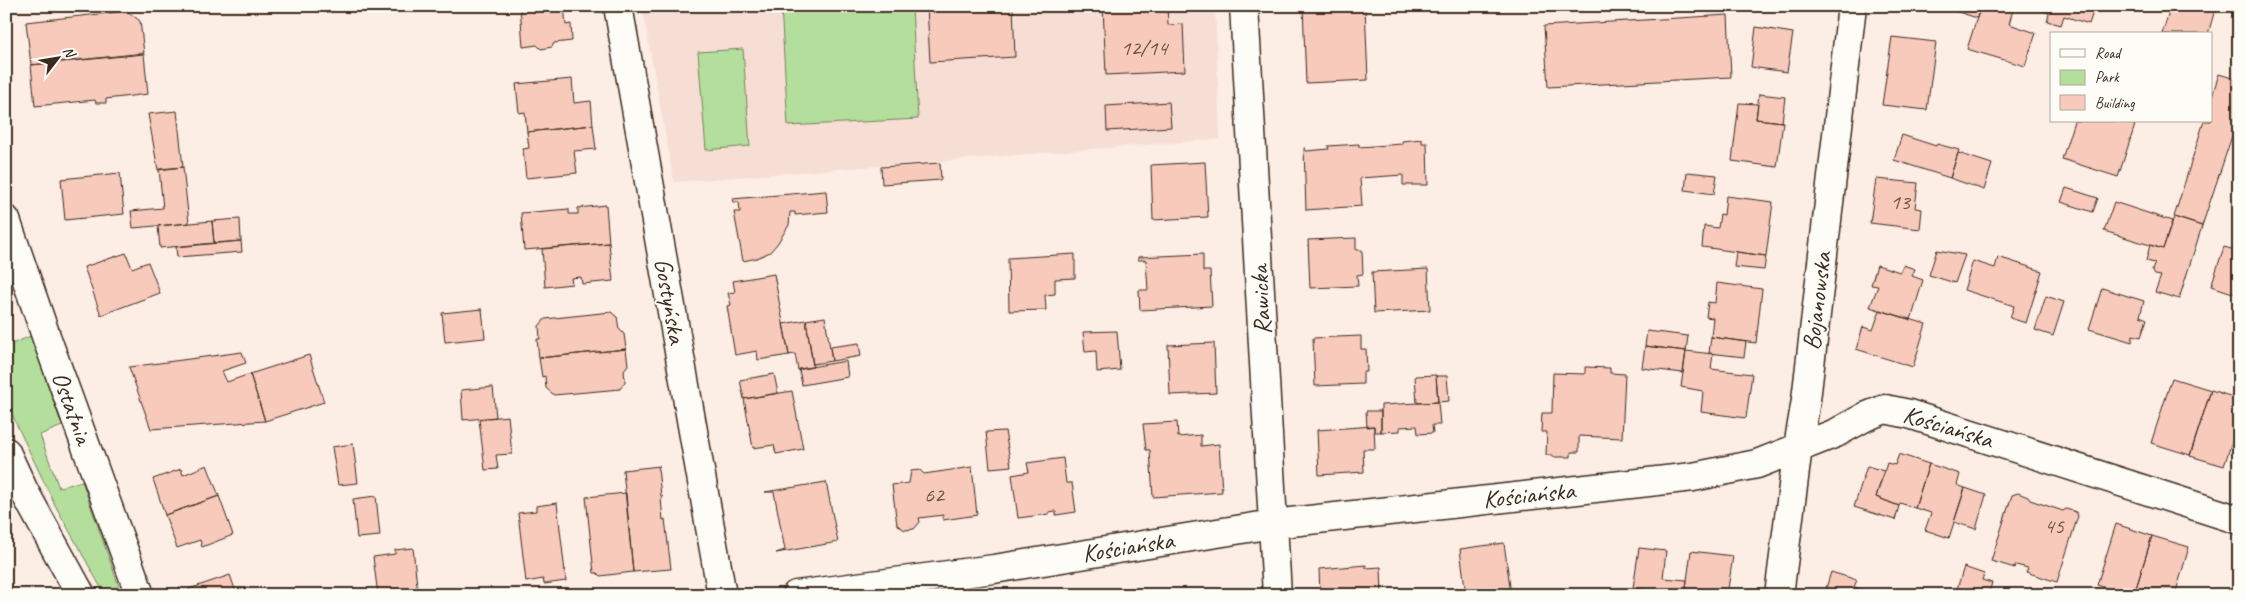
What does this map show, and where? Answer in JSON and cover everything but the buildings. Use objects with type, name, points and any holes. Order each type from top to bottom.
[{"type":"street","name":"Gostyńska","points":[[618,6],[722,595]]},
{"type":"street","name":"Rawicka","points":[[1244,6],[1277,595]]},
{"type":"street","name":"Bojanowska","points":[[1778,595],[1806,400],[1852,6]]},
{"type":"street","name":"Ostatnia","points":[[6,220],[47,340],[140,595]]},
{"type":"street","name":"Kościańska","points":[[796,595],[994,569],[1273,524],[1693,477],[1757,464],[1836,433],[1864,417],[1885,409],[1909,414],[2239,520]]},
{"type":"street","points":[[6,452],[24,491],[81,595]]},
{"type":"shaded area","points":[[642,6],[1215,6],[1220,139],[674,182]]},
{"type":"green space","points":[[781,6],[912,6],[918,119],[788,126]]},
{"type":"green space","points":[[743,49],[750,146],[706,150],[698,52]]},
{"type":"green space","points":[[31,336],[62,426],[40,435],[59,488],[82,481],[122,595],[105,595],[55,505],[6,398],[6,339],[9,345]]}]
